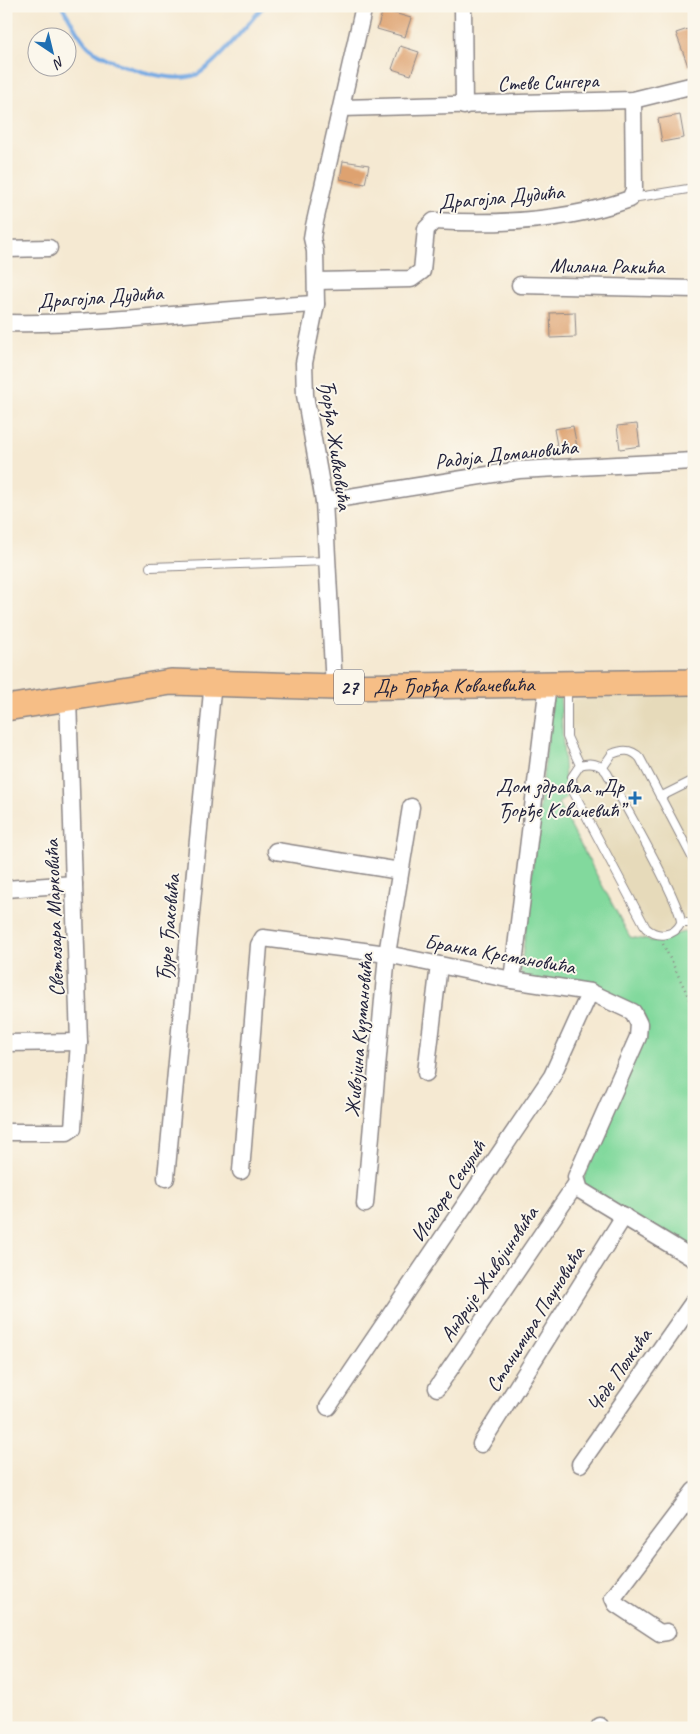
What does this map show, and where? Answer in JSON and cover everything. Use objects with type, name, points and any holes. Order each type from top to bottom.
[{"type":"main road","name":"Др Ђорђа Ковачевића","points":[[6,708],[171,682],[334,687],[694,682]]},
{"type":"street","name":"Ђорђа Живковића","points":[[334,687],[324,501],[305,395],[304,363],[316,304],[317,280],[312,238],[314,226],[364,6]]},
{"type":"street","points":[[464,6],[464,106]]},
{"type":"street","name":"Стеве Сингера","points":[[342,108],[634,100],[694,85]]},
{"type":"street","points":[[630,199],[634,190],[634,100]]},
{"type":"street","name":"Драгојла Дудића","points":[[317,280],[411,279],[418,276],[422,271],[426,229],[434,221],[482,224],[543,218],[593,209],[630,199]]},
{"type":"street","points":[[6,249],[49,248]]},
{"type":"street","name":"Милана Ракића","points":[[520,285],[694,289]]},
{"type":"street","name":"Драгојла Дудића","points":[[6,323],[66,324],[241,308],[316,304]]},
{"type":"street","name":"Радоја Домановића","points":[[324,501],[519,470],[694,461]]},
{"type":"street","name":"Ђуре Ђаковића","points":[[166,1178],[213,682]]},
{"type":"street","points":[[512,980],[558,684]]},
{"type":"street","name":"Светозара Марковића","points":[[6,1132],[66,1132],[73,1128],[74,1122],[79,1042],[68,698]]},
{"type":"street","name":"Живојина Кузмановића","points":[[365,1204],[387,954],[411,807]]},
{"type":"street","points":[[276,851],[400,871]]},
{"type":"street","points":[[6,889],[74,884]]},
{"type":"street","name":"Бранка Крсмановића","points":[[241,1171],[260,945],[263,938],[387,954],[512,980],[590,992],[633,1012],[639,1024],[638,1037],[576,1177],[576,1184]]},
{"type":"street","points":[[426,1073],[439,965]]},
{"type":"street","name":"Исидоре Секулић","points":[[328,1407],[552,1076],[590,992]]},
{"type":"street","points":[[6,1043],[79,1042]]},
{"type":"street","points":[[576,1184],[580,1190],[694,1260]]},
{"type":"street","name":"Андрије Живојиновића","points":[[436,1388],[576,1184]]},
{"type":"street","name":"Станимира Пауновића","points":[[481,1444],[624,1216]]},
{"type":"street","name":"Чеде Полкића","points":[[580,1464],[694,1301]]},
{"type":"street","points":[[667,1632],[660,1633],[616,1604],[613,1598],[692,1498]]},
{"type":"lane","points":[[630,199],[694,188]]},
{"type":"lane","points":[[150,567],[328,561]]},
{"type":"lane","points":[[558,684],[567,737],[580,765]]},
{"type":"lane","points":[[604,768],[612,754],[627,750],[634,752],[694,861]]},
{"type":"lane","points":[[681,922],[679,911],[669,890],[604,768],[589,763],[580,765],[572,777],[576,798],[646,928],[658,935],[671,933],[681,922],[694,922]]},
{"type":"lane","points":[[660,797],[694,780]]},
{"type":"path","points":[[658,935],[694,1008]]},
{"type":"shaded area","name":"Дом здравља „Др Ђорђе Ковачевић”","points":[[694,691],[694,925],[642,938],[638,924],[620,887],[582,818],[570,778],[567,707],[573,699]]},
{"type":"green space","points":[[553,691],[560,691],[566,798],[558,803],[630,937],[652,941],[694,929],[694,1252],[587,1188],[583,1181],[646,1021],[640,1009],[520,977]]},
{"type":"building","points":[[383,10],[411,18],[405,37],[377,29]]},
{"type":"building","points":[[694,27],[694,64],[688,66],[676,33]]},
{"type":"building","points":[[400,46],[419,52],[411,75],[392,69]]},
{"type":"building","points":[[680,115],[684,138],[662,142],[658,119]]},
{"type":"building","points":[[343,161],[369,165],[365,184],[340,179]]},
{"type":"building","points":[[575,312],[576,337],[551,338],[550,313]]},
{"type":"building","points":[[637,424],[640,446],[620,449],[617,426]]},
{"type":"building","points":[[573,426],[577,447],[558,451],[554,429]]},
{"type":"waterway","points":[[62,6],[90,48],[126,66],[171,77],[196,75],[203,70],[231,44],[264,6]]},
{"type":"place","name":"Дом здравља „Др Ђорђе Ковачевић”","points":[[635,798]]}]
